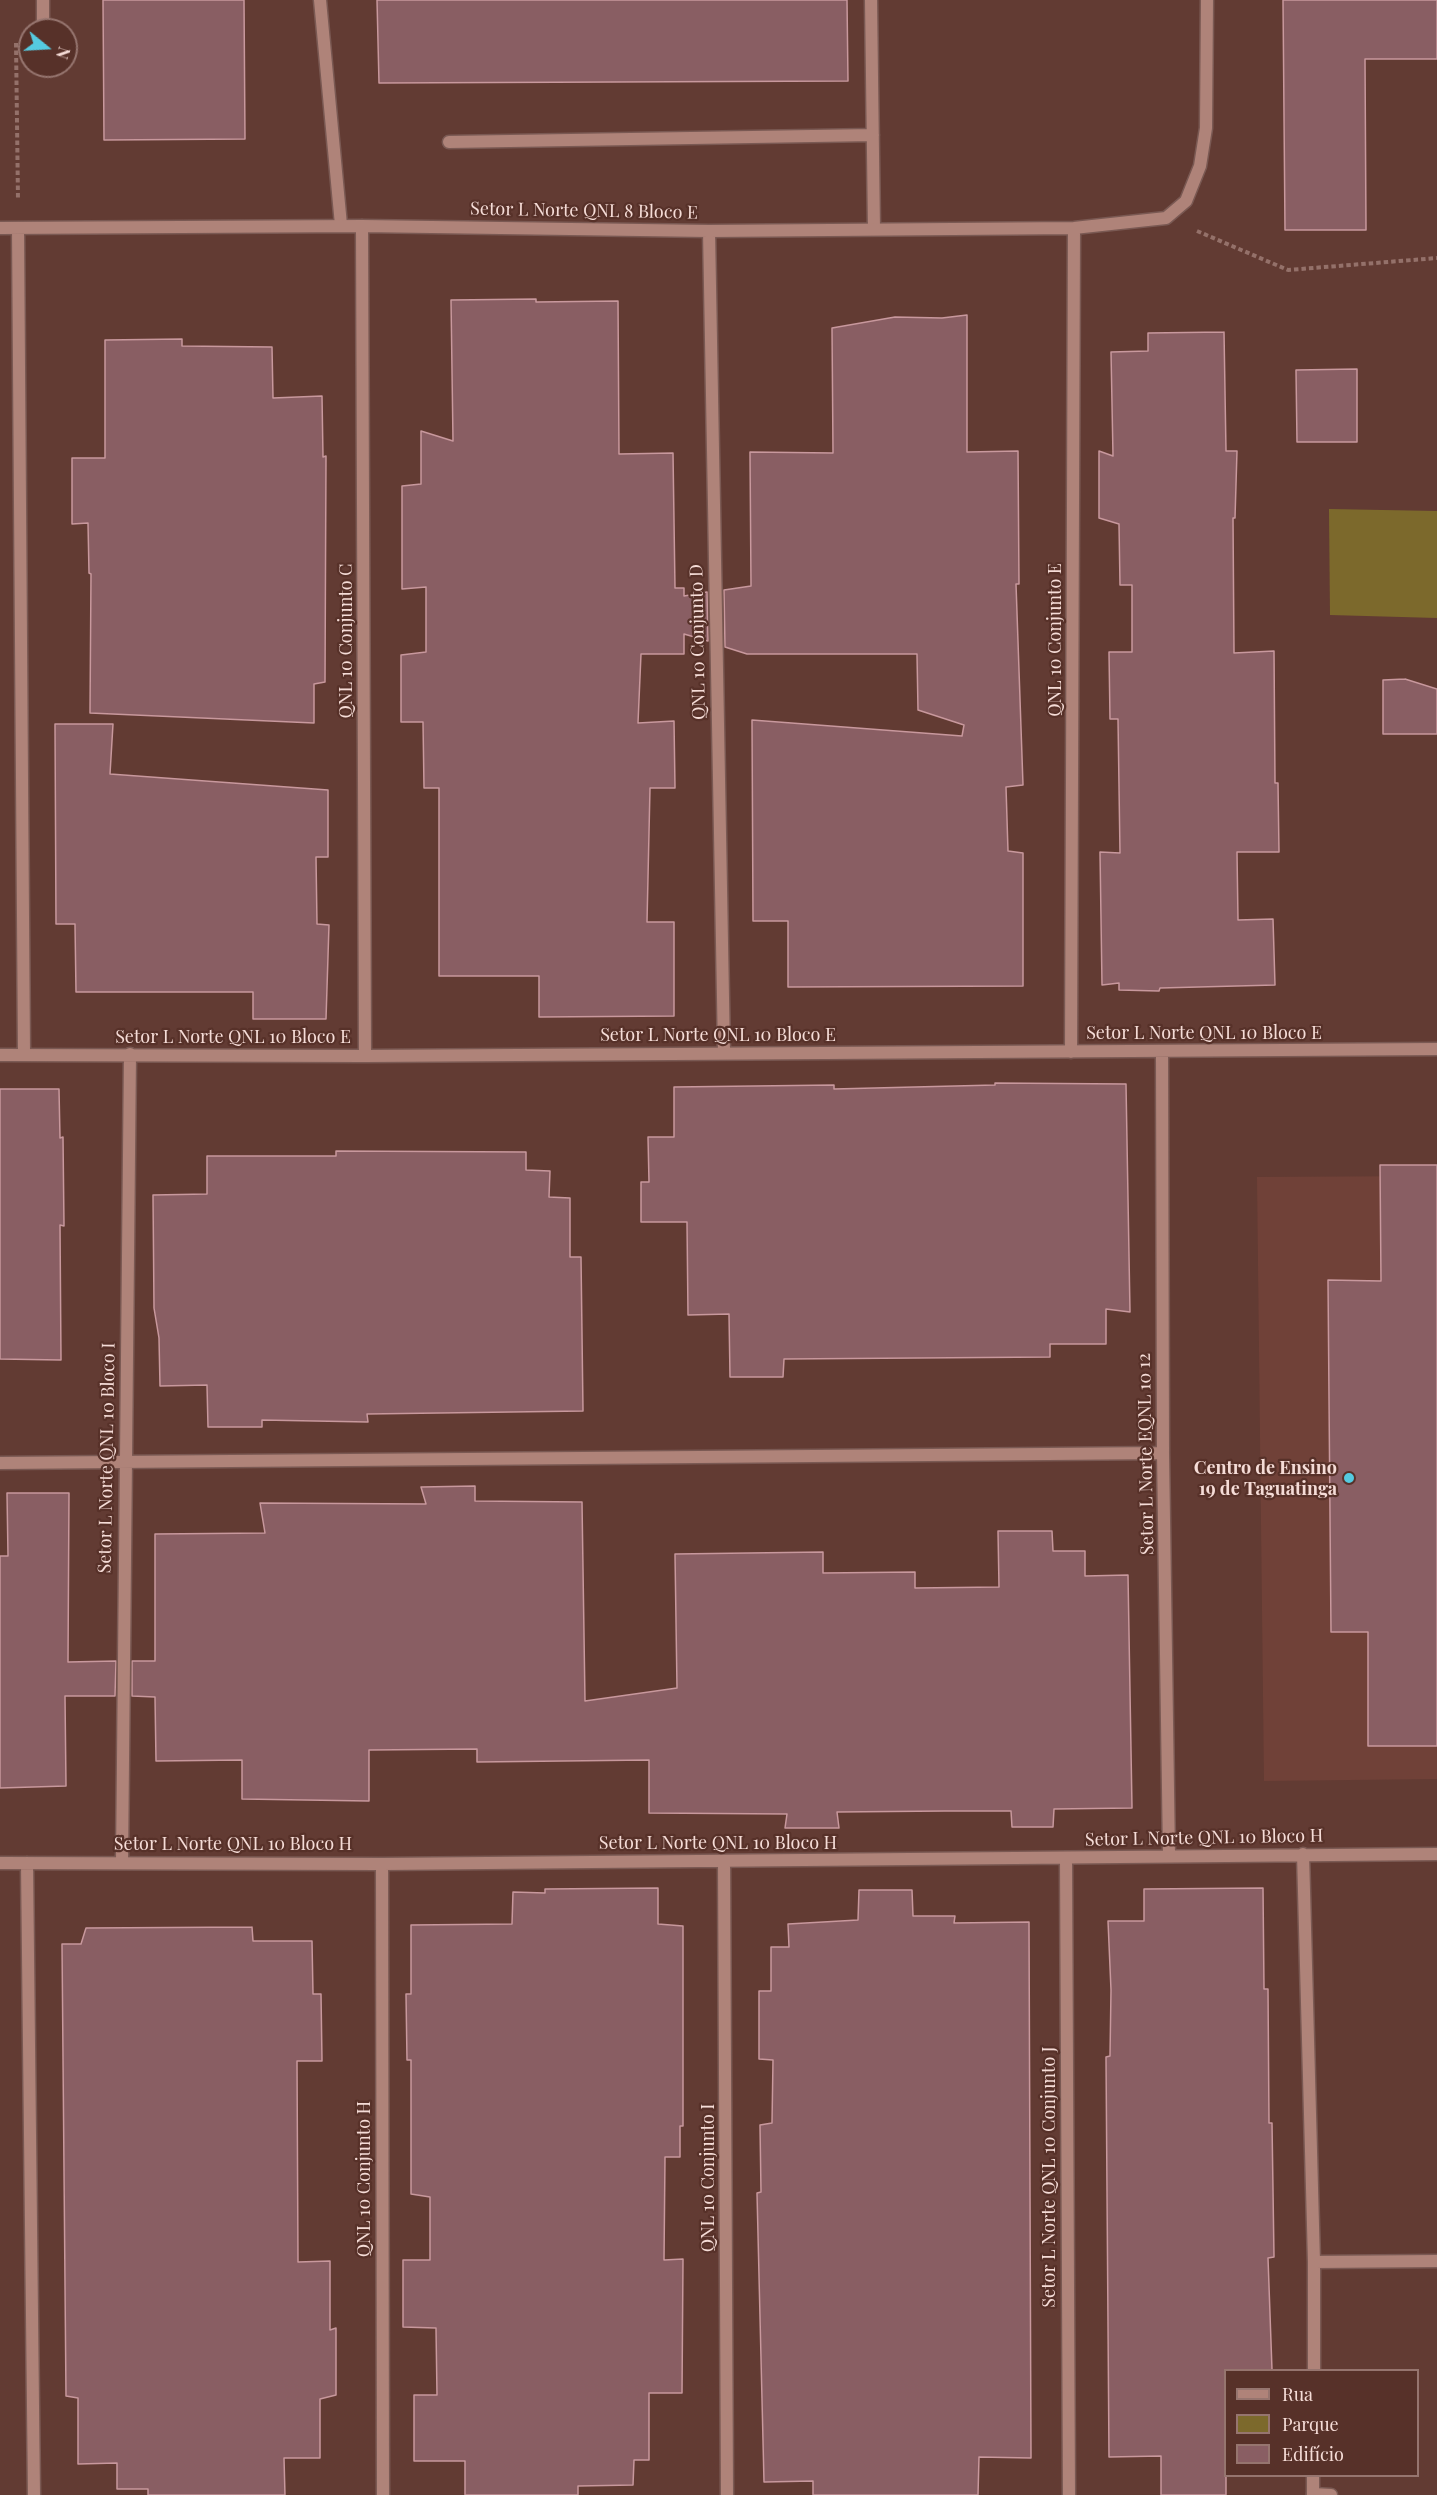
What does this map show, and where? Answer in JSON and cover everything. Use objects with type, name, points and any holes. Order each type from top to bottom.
[{"type":"street","points":[[43,0],[43,18]]},
{"type":"street","points":[[320,0],[341,225]]},
{"type":"street","points":[[872,0],[874,229]]},
{"type":"street","points":[[1166,218],[1186,201],[1200,166],[1206,128],[1207,0]]},
{"type":"street","points":[[449,142],[873,135]]},
{"type":"street","name":"Setor L Norte QNL 8 Bloco E","points":[[0,228],[362,225],[709,231],[1074,228],[1166,218]]},
{"type":"street","name":"QNL 10 Conjunto C","points":[[362,225],[365,1056]]},
{"type":"street","points":[[18,228],[24,1054]]},
{"type":"street","name":"QNL 10 Conjunto E","points":[[1071,1052],[1074,228]]},
{"type":"street","name":"QNL 10 Conjunto D","points":[[709,231],[724,1052]]},
{"type":"street","name":"Setor L Norte QNL 10 Bloco E","points":[[0,1054],[365,1056],[1437,1049]]},
{"type":"street","name":"Setor L Norte EQNL 10 12","points":[[1162,1052],[1163,1453],[1169,1855]]},
{"type":"street","name":"Setor L Norte QNL 10 Bloco I","points":[[122,1861],[124,1461],[130,1054]]},
{"type":"street","points":[[0,1463],[1163,1453]]},
{"type":"street","points":[[1304,1854],[1314,2262],[1314,2369]]},
{"type":"street","name":"Setor L Norte QNL 10 Bloco H","points":[[0,1863],[122,1861],[382,1864],[1437,1854]]},
{"type":"street","name":"Setor L Norte QNL 10 Conjunto J","points":[[1066,1858],[1069,2495]]},
{"type":"street","name":"QNL 10 Conjunto I","points":[[724,1861],[727,2495]]},
{"type":"street","points":[[27,1863],[34,2495]]},
{"type":"street","name":"QNL 10 Conjunto H","points":[[382,1864],[383,2495]]},
{"type":"street","points":[[1314,2262],[1437,2261]]},
{"type":"street","points":[[1314,2477],[1313,2494],[1331,2495]]},
{"type":"path","points":[[15,36],[18,228]]},
{"type":"path","points":[[1166,218],[1288,270],[1437,258]]},
{"type":"shaded area","name":"Centro de Ensino 19 de Taguatinga","points":[[1437,1176],[1437,1779],[1264,1781],[1257,1177]]},
{"type":"green space","points":[[1329,509],[1437,511],[1437,618],[1330,615]]},
{"type":"building","points":[[103,0],[244,0],[245,139],[104,140]]},
{"type":"building","points":[[377,0],[847,0],[848,81],[379,83]]},
{"type":"building","points":[[1283,0],[1437,0],[1437,59],[1365,59],[1366,230],[1285,230]]},
{"type":"building","points":[[536,299],[536,302],[618,301],[619,454],[673,453],[675,588],[684,588],[684,596],[707,592],[708,641],[684,634],[684,654],[641,654],[638,723],[674,721],[675,788],[650,788],[647,922],[674,922],[674,1016],[539,1017],[539,976],[439,976],[439,788],[424,788],[423,722],[401,722],[401,655],[426,652],[426,587],[402,589],[402,486],[421,484],[421,431],[453,441],[451,300]]},
{"type":"building","points":[[967,315],[967,452],[1018,451],[1019,584],[1016,584],[1023,785],[1006,787],[1008,851],[1023,853],[1023,986],[788,987],[788,921],[753,921],[752,720],[962,736],[964,725],[918,710],[917,654],[747,654],[725,647],[724,590],[751,586],[750,452],[833,453],[832,328],[895,317],[942,318]]},
{"type":"building","points":[[1224,332],[1226,451],[1237,451],[1235,518],[1233,518],[1234,653],[1274,651],[1275,783],[1278,783],[1279,852],[1237,852],[1238,920],[1273,919],[1275,985],[1160,988],[1159,991],[1119,990],[1119,983],[1102,985],[1100,852],[1120,853],[1118,719],[1110,719],[1109,652],[1132,652],[1132,585],[1120,585],[1119,524],[1099,518],[1099,451],[1113,456],[1111,352],[1148,351],[1148,333]]},
{"type":"building","points":[[182,339],[182,346],[272,347],[273,398],[322,396],[323,457],[326,456],[325,682],[314,684],[314,723],[90,713],[91,574],[89,573],[88,523],[72,524],[72,458],[105,458],[105,340]]},
{"type":"building","points":[[1357,369],[1357,442],[1297,442],[1296,370]]},
{"type":"building","points":[[1405,679],[1437,689],[1437,734],[1383,734],[1383,680]]},
{"type":"building","points":[[55,724],[113,724],[110,774],[328,790],[328,857],[316,857],[317,924],[329,925],[326,1019],[253,1019],[253,992],[76,992],[75,924],[56,924]]},
{"type":"building","points":[[995,1083],[1126,1084],[1130,1312],[1106,1309],[1106,1344],[1050,1344],[1050,1357],[784,1359],[783,1377],[730,1377],[729,1314],[688,1315],[687,1222],[641,1222],[641,1182],[649,1182],[648,1137],[674,1137],[674,1087],[834,1085],[834,1089],[995,1085]]},
{"type":"building","points":[[0,1089],[59,1089],[60,1138],[63,1137],[64,1226],[60,1225],[61,1360],[0,1359]]},
{"type":"building","points":[[336,1151],[526,1152],[526,1170],[550,1171],[549,1197],[570,1198],[570,1257],[581,1257],[583,1411],[367,1414],[368,1422],[262,1420],[262,1427],[208,1427],[207,1385],[160,1386],[159,1338],[154,1308],[153,1195],[207,1194],[207,1156],[336,1156]]},
{"type":"building","points":[[1380,1165],[1437,1165],[1437,1746],[1368,1746],[1368,1632],[1331,1632],[1328,1280],[1381,1281]]},
{"type":"building","points":[[475,1486],[475,1501],[582,1502],[585,1701],[677,1688],[675,1554],[823,1552],[823,1573],[915,1572],[915,1588],[999,1587],[998,1531],[1052,1531],[1053,1551],[1085,1551],[1085,1576],[1128,1575],[1132,1808],[1054,1809],[1053,1827],[1012,1827],[1011,1811],[945,1811],[837,1812],[839,1828],[785,1828],[787,1814],[649,1813],[649,1760],[477,1762],[477,1749],[369,1750],[369,1801],[242,1799],[242,1760],[156,1761],[155,1697],[132,1696],[132,1661],[155,1661],[155,1534],[265,1533],[260,1503],[426,1504],[421,1487]]},
{"type":"building","points":[[7,1493],[69,1493],[68,1662],[116,1661],[115,1696],[65,1696],[66,1786],[0,1788],[0,1556],[8,1556]]},
{"type":"building","points":[[658,1888],[658,1924],[683,1926],[683,2126],[680,2126],[680,2157],[665,2157],[664,2260],[683,2259],[682,2393],[649,2393],[649,2460],[634,2460],[633,2485],[578,2486],[578,2495],[465,2495],[465,2461],[414,2461],[414,2395],[437,2395],[436,2328],[403,2327],[403,2260],[430,2260],[430,2197],[411,2194],[411,2060],[407,2060],[406,1994],[411,1994],[411,1925],[512,1924],[513,1892],[545,1893],[545,1889]]},
{"type":"building","points":[[1263,1888],[1264,1989],[1268,1989],[1269,2123],[1272,2123],[1274,2257],[1268,2258],[1272,2369],[1224,2369],[1226,2495],[1161,2495],[1161,2456],[1109,2457],[1106,2057],[1110,2056],[1111,1990],[1108,1921],[1144,1921],[1144,1889]]},
{"type":"building","points":[[859,1890],[912,1890],[913,1916],[955,1916],[954,1923],[1029,1922],[1031,2458],[979,2457],[978,2495],[813,2495],[813,2481],[764,2482],[757,2193],[761,2192],[760,2125],[772,2123],[773,2060],[759,2059],[759,1991],[771,1991],[771,1947],[789,1947],[788,1924],[858,1920]]},
{"type":"building","points":[[252,1927],[253,1941],[312,1941],[313,1994],[321,1994],[322,2061],[297,2061],[298,2262],[330,2261],[330,2330],[336,2328],[336,2395],[320,2399],[320,2458],[284,2458],[285,2495],[148,2495],[148,2489],[117,2489],[117,2463],[78,2464],[78,2398],[66,2396],[62,1944],[81,1944],[86,1928]]},
{"type":"place","name":"Centro de Ensino 19 de Taguatinga","points":[[1349,1478]]}]
